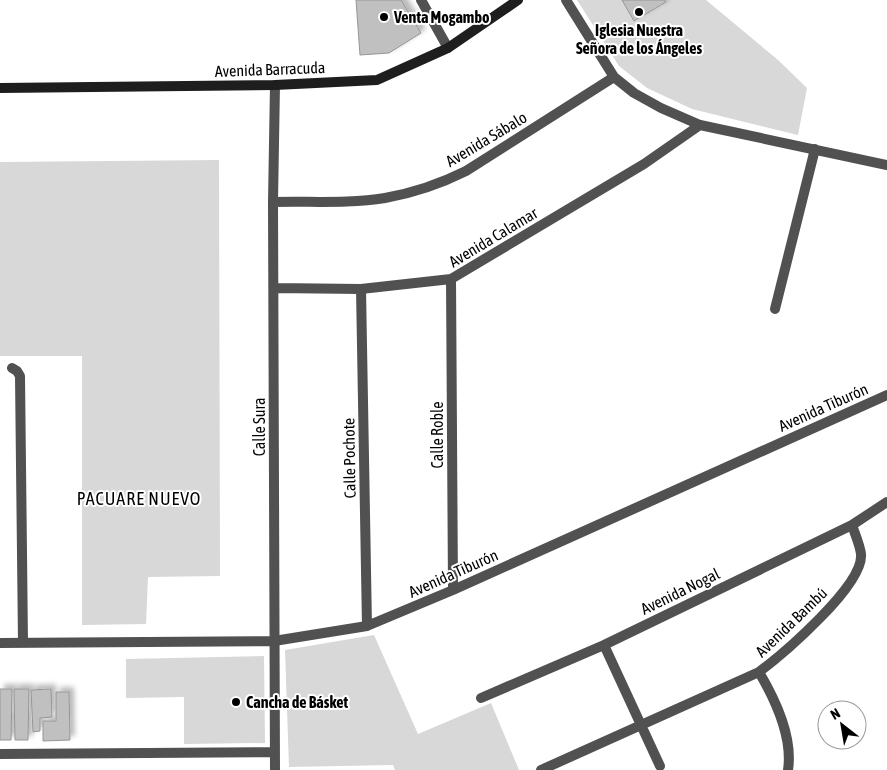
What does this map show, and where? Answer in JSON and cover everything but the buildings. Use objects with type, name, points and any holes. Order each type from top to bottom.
[{"type":"street","points":[[421,0],[448,48]]},
{"type":"street","name":"Avenida Barracuda","points":[[0,88],[275,85],[377,80],[448,48],[518,0]]},
{"type":"street","points":[[566,0],[614,77],[634,93],[661,108],[700,125],[887,165]]},
{"type":"street","name":"Avenida Sábalo","points":[[273,202],[384,198],[444,182],[466,171],[614,77]]},
{"type":"street","name":"Calle Sura","points":[[275,85],[273,202],[275,770]]},
{"type":"street","name":"Avenida Calamar","points":[[274,288],[362,289],[451,279],[644,164],[700,125]]},
{"type":"street","points":[[775,309],[815,149]]},
{"type":"street","name":"Calle Roble","points":[[451,279],[453,590]]},
{"type":"street","name":"Calle Pochote","points":[[362,289],[367,626]]},
{"type":"street","points":[[12,368],[20,376],[23,642]]},
{"type":"street","name":"Avenida Tiburón","points":[[0,643],[274,641],[367,626],[453,590],[887,395]]},
{"type":"street","name":"Avenida Nogal","points":[[481,698],[604,644],[852,525],[887,502]]},
{"type":"street","name":"Avenida Bambú","points":[[788,770],[790,757],[782,720],[759,672],[782,654],[847,589],[856,573],[862,555],[852,525]]},
{"type":"street","points":[[604,644],[660,766]]},
{"type":"street","points":[[541,770],[759,672]]},
{"type":"street","points":[[0,754],[276,752]]},
{"type":"shaded area","points":[[577,0],[622,0],[635,21],[665,3],[664,0],[706,0],[778,60],[807,88],[798,135],[692,109],[647,88],[619,66]]},
{"type":"shaded area","points":[[219,160],[220,576],[148,577],[146,624],[82,625],[82,356],[0,356],[0,162]]},
{"type":"shaded area","points":[[374,635],[418,734],[491,703],[519,770],[395,770],[393,765],[289,767],[285,650]]},
{"type":"shaded area","points":[[264,656],[265,743],[184,744],[184,697],[126,698],[126,659]]},
{"type":"place","name":"Iglesia Nuestra Señora de los Ángeles","points":[[639,12]]},
{"type":"place","name":"Venta Mogambo","points":[[384,17]]},
{"type":"place","name":"Cancha de Básket","points":[[236,702]]},
{"type":"district","name":"PACUARE NUEVO","points":[[139,498]]}]
